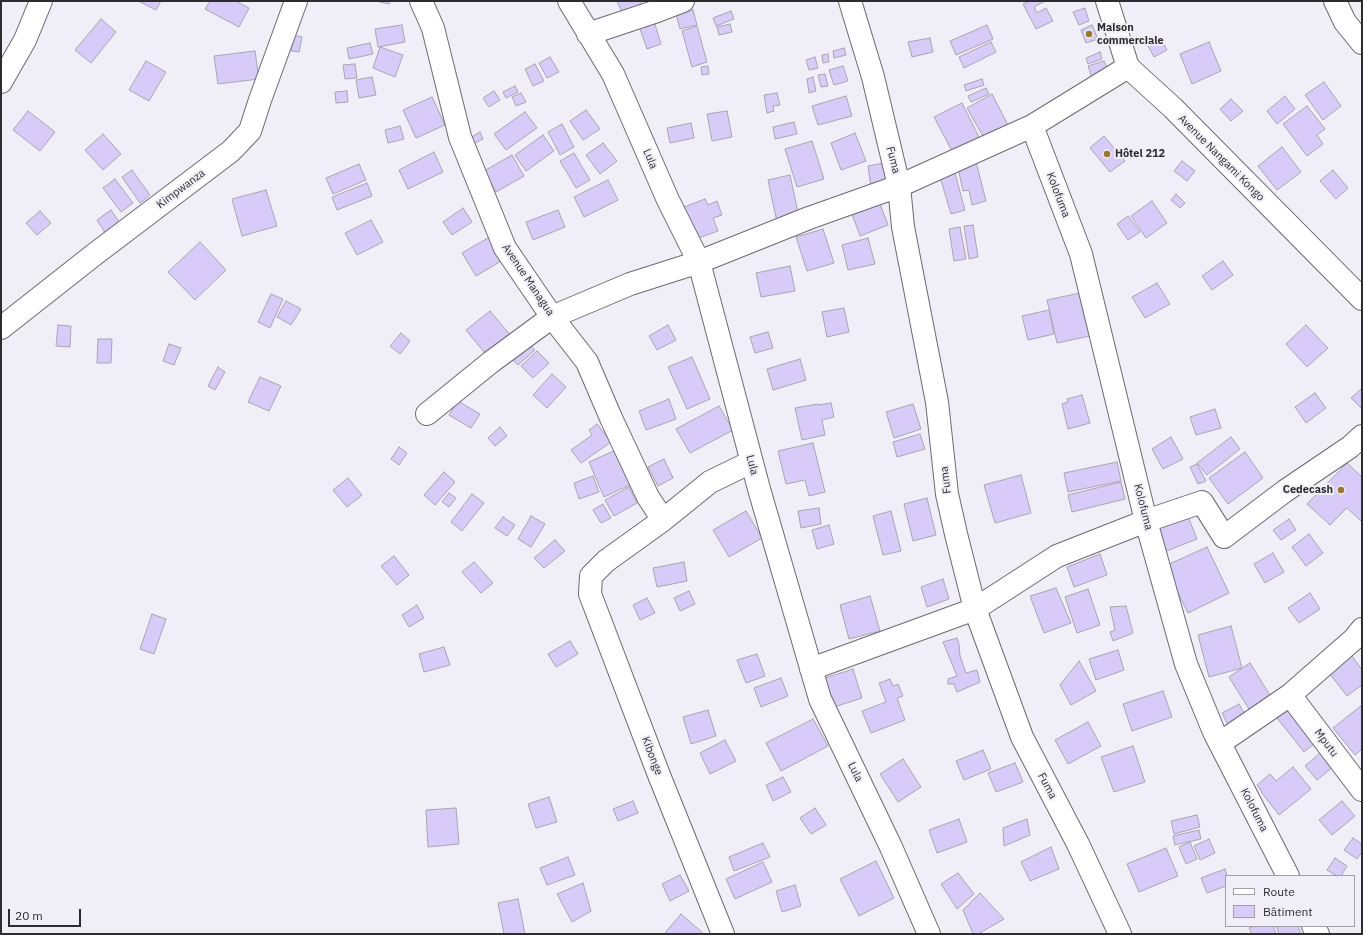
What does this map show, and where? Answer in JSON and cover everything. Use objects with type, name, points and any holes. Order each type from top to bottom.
[{"type":"street","points":[[1,82],[24,40],[41,1]]},
{"type":"street","name":"Kimpwanza","points":[[1,328],[231,151],[250,131],[296,1]]},
{"type":"street","name":"Avenue Managua","points":[[421,1],[433,28],[460,137],[505,248],[552,317],[587,362],[648,497],[663,520]]},
{"type":"street","name":"Lula","points":[[569,1],[613,74],[668,200],[699,262],[751,462],[820,699],[891,847],[929,934]]},
{"type":"street","points":[[588,34],[683,1]]},
{"type":"street","name":"Fuma","points":[[850,1],[873,77],[899,186],[903,227],[937,402],[947,494],[975,609],[1022,737],[1078,844],[1120,934]]},
{"type":"street","points":[[427,414],[491,362],[552,317],[630,284],[699,262],[809,218],[899,186],[1032,126],[1128,67],[1107,1]]},
{"type":"street","points":[[1335,1],[1345,22],[1362,43]]},
{"type":"street","name":"Avenue Nangami Kongo","points":[[1128,67],[1173,108],[1362,299]]},
{"type":"street","name":"Kolofuma","points":[[1032,126],[1081,254],[1146,521],[1186,664],[1220,743],[1287,875]]},
{"type":"street","points":[[811,670],[975,609],[1057,556],[1146,521],[1202,502],[1224,537],[1285,491],[1350,447],[1362,436]]},
{"type":"street","points":[[663,520],[710,482],[751,462]]},
{"type":"street","name":"Kibonge","points":[[663,520],[606,561],[591,576],[590,594],[659,774],[723,934]]},
{"type":"street","points":[[1220,743],[1290,695],[1359,639]]},
{"type":"street","name":"Mputu","points":[[1290,695],[1362,790]]},
{"type":"building","points":[[138,1],[161,1],[156,10]]},
{"type":"building","points":[[210,1],[236,1],[249,8],[239,27],[205,9]]},
{"type":"building","points":[[376,1],[390,1],[389,4]]},
{"type":"building","points":[[617,1],[640,1],[642,4],[622,12]]},
{"type":"building","points":[[1030,1],[1045,1],[1034,7],[1037,13],[1046,8],[1053,21],[1036,29],[1023,4]]},
{"type":"building","points":[[1085,8],[1089,21],[1079,25],[1073,12]]},
{"type":"building","points":[[693,10],[697,25],[680,29],[676,14]]},
{"type":"building","points":[[731,11],[734,19],[716,26],[713,18]]},
{"type":"building","points":[[101,19],[116,32],[91,63],[75,50]]},
{"type":"building","points":[[654,21],[661,44],[647,49],[639,26]]},
{"type":"building","points":[[730,24],[732,32],[719,35],[717,27]]},
{"type":"building","points":[[402,25],[405,42],[378,47],[375,29]]},
{"type":"building","points":[[987,25],[993,39],[956,55],[950,41]]},
{"type":"building","name":"Maison commerciale","points":[[1092,25],[1098,39],[1086,43],[1081,30]]},
{"type":"building","points":[[697,26],[707,62],[692,67],[682,31]]},
{"type":"building","points":[[294,35],[302,37],[299,52],[291,51]]},
{"type":"building","points":[[930,38],[933,52],[912,57],[908,42]]},
{"type":"building","points":[[1161,39],[1167,50],[1154,57],[1148,46]]},
{"type":"building","points":[[991,42],[996,52],[964,68],[959,57]]},
{"type":"building","points":[[1209,42],[1221,71],[1192,84],[1180,54]]},
{"type":"building","points":[[370,43],[373,54],[349,59],[347,48]]},
{"type":"building","points":[[380,47],[403,55],[395,77],[373,68]]},
{"type":"building","points":[[844,48],[846,55],[834,58],[833,51]]},
{"type":"building","points":[[255,51],[259,79],[218,84],[214,56]]},
{"type":"building","points":[[1100,52],[1102,59],[1088,64],[1086,58]]},
{"type":"building","points":[[828,54],[829,62],[823,63],[822,55]]},
{"type":"building","points":[[550,57],[559,72],[547,78],[539,63]]},
{"type":"building","points":[[815,57],[818,68],[809,70],[806,60]]},
{"type":"building","points":[[146,61],[166,72],[149,101],[129,90]]},
{"type":"building","points":[[1104,61],[1109,72],[1092,78],[1088,66]]},
{"type":"building","points":[[355,64],[357,78],[345,79],[343,65]]},
{"type":"building","points":[[535,64],[544,81],[533,86],[525,69]]},
{"type":"building","points":[[708,66],[709,74],[702,75],[701,67]]},
{"type":"building","points":[[843,66],[848,81],[834,85],[829,70]]},
{"type":"building","points":[[825,74],[828,86],[821,87],[818,75]]},
{"type":"building","points":[[372,77],[376,95],[359,98],[356,80]]},
{"type":"building","points":[[813,77],[816,91],[809,93],[807,79]]},
{"type":"building","points":[[982,79],[984,85],[966,91],[964,85]]},
{"type":"building","points":[[1324,82],[1341,106],[1323,120],[1305,95]]},
{"type":"building","points":[[515,86],[518,92],[506,98],[503,92]]},
{"type":"building","points":[[986,88],[989,94],[971,102],[968,96]]},
{"type":"building","points":[[347,91],[348,102],[336,103],[335,92]]},
{"type":"building","points":[[494,91],[500,100],[489,107],[483,98]]},
{"type":"building","points":[[521,93],[526,102],[516,106],[512,97]]},
{"type":"building","points":[[777,93],[780,105],[773,106],[774,111],[767,113],[764,95]]},
{"type":"building","points":[[992,94],[1008,125],[984,138],[967,108]]},
{"type":"building","points":[[846,96],[852,116],[818,125],[812,106]]},
{"type":"building","points":[[1285,96],[1295,109],[1277,124],[1267,111]]},
{"type":"building","points":[[432,97],[445,125],[416,138],[403,110]]},
{"type":"building","points":[[1231,99],[1243,111],[1231,121],[1220,109]]},
{"type":"building","points":[[962,103],[979,137],[952,151],[934,117]]},
{"type":"building","points":[[1307,106],[1325,129],[1317,135],[1323,144],[1307,156],[1283,124]]},
{"type":"building","points":[[586,110],[600,129],[583,140],[570,121]]},
{"type":"building","points":[[28,111],[55,132],[40,151],[13,130]]},
{"type":"building","points":[[727,111],[732,137],[712,141],[707,114]]},
{"type":"building","points":[[525,112],[537,128],[506,150],[494,134]]},
{"type":"building","points":[[794,122],[797,134],[775,139],[773,127]]},
{"type":"building","points":[[691,123],[694,138],[670,143],[667,128]]},
{"type":"building","points":[[562,124],[574,147],[560,155],[548,132]]},
{"type":"building","points":[[400,126],[404,139],[388,143],[385,130]]},
{"type":"building","points":[[480,132],[483,139],[473,144],[470,138]]},
{"type":"building","points":[[855,133],[866,161],[841,170],[831,143]]},
{"type":"building","points":[[103,134],[121,154],[103,170],[85,150]]},
{"type":"building","points":[[543,135],[554,151],[526,171],[515,155]]},
{"type":"building","name":"Hôtel 212","points":[[1104,136],[1125,161],[1110,172],[1090,148]]},
{"type":"building","points":[[812,141],[824,179],[797,187],[785,149]]},
{"type":"building","points":[[603,143],[617,161],[600,174],[586,155]]},
{"type":"building","points":[[1282,147],[1301,172],[1277,190],[1258,166]]},
{"type":"building","points":[[434,152],[443,172],[408,189],[399,170]]},
{"type":"building","points":[[574,153],[590,180],[576,188],[560,161]]},
{"type":"building","points":[[512,155],[524,176],[496,192],[484,171]]},
{"type":"building","points":[[975,158],[986,201],[972,205],[969,190],[963,191],[957,163]]},
{"type":"building","points":[[1182,161],[1195,171],[1187,181],[1174,171]]},
{"type":"building","points":[[884,163],[887,185],[871,188],[868,166]]},
{"type":"building","points":[[359,164],[366,180],[333,194],[326,178]]},
{"type":"building","points":[[953,166],[965,210],[951,214],[938,170]]},
{"type":"building","points":[[132,170],[150,195],[140,203],[122,177]]},
{"type":"building","points":[[1333,170],[1348,188],[1336,199],[1320,181]]},
{"type":"building","points":[[790,175],[799,217],[777,222],[768,180]]},
{"type":"building","points":[[115,179],[133,203],[121,212],[103,188]]},
{"type":"building","points":[[608,180],[618,200],[584,217],[574,197]]},
{"type":"building","points":[[367,183],[372,196],[337,210],[332,197]]},
{"type":"building","points":[[266,190],[277,226],[242,236],[232,199]]},
{"type":"building","points":[[1176,194],[1185,203],[1180,208],[1171,200]]},
{"type":"building","points":[[877,196],[888,225],[860,236],[852,214]]},
{"type":"building","points":[[705,199],[708,205],[717,201],[722,215],[713,218],[718,231],[696,239],[684,207]]},
{"type":"building","points":[[1152,201],[1167,223],[1146,238],[1131,216]]},
{"type":"building","points":[[463,208],[472,222],[452,235],[443,222]]},
{"type":"building","points":[[111,210],[124,229],[109,239],[97,220]]},
{"type":"building","points":[[558,210],[565,227],[533,240],[526,222]]},
{"type":"building","points":[[40,211],[51,223],[37,235],[26,223]]},
{"type":"building","points":[[1128,216],[1140,232],[1128,240],[1117,224]]},
{"type":"building","points":[[371,220],[383,242],[357,255],[345,233]]},
{"type":"building","points":[[973,225],[978,257],[969,259],[964,226]]},
{"type":"building","points":[[960,227],[966,259],[954,261],[949,229]]},
{"type":"building","points":[[823,229],[834,263],[807,271],[796,237]]},
{"type":"building","points":[[493,235],[506,258],[476,276],[462,253]]},
{"type":"building","points":[[868,238],[875,264],[848,270],[842,245]]},
{"type":"building","points":[[200,242],[226,270],[195,300],[168,272]]},
{"type":"building","points":[[1223,261],[1233,275],[1212,290],[1202,276]]},
{"type":"building","points":[[790,266],[795,291],[761,297],[756,273]]},
{"type":"building","points":[[1157,283],[1170,304],[1145,318],[1132,297]]},
{"type":"building","points":[[1080,293],[1090,336],[1057,343],[1047,300]]},
{"type":"building","points":[[271,294],[283,299],[270,328],[258,322]]},
{"type":"building","points":[[286,301],[301,309],[291,325],[277,317]]},
{"type":"building","points":[[844,308],[849,332],[827,337],[822,312]]},
{"type":"building","points":[[1049,310],[1054,334],[1028,340],[1022,316]]},
{"type":"building","points":[[490,311],[512,337],[488,357],[466,330]]},
{"type":"building","points":[[58,325],[71,326],[70,347],[56,346]]},
{"type":"building","points":[[668,325],[676,340],[657,350],[649,336]]},
{"type":"building","points":[[1306,325],[1328,348],[1307,367],[1286,344]]},
{"type":"building","points":[[768,332],[773,348],[755,353],[750,337]]},
{"type":"building","points":[[401,333],[410,341],[400,354],[390,346]]},
{"type":"building","points":[[98,339],[112,339],[111,363],[97,363]]},
{"type":"building","points":[[528,343],[535,350],[518,365],[511,358]]},
{"type":"building","points":[[169,344],[181,348],[174,365],[163,361]]},
{"type":"building","points":[[537,351],[549,363],[533,378],[521,366]]},
{"type":"building","points":[[692,357],[710,399],[687,409],[668,367]]},
{"type":"building","points":[[800,359],[806,380],[773,390],[767,369]]},
{"type":"building","points":[[218,367],[225,372],[215,390],[208,386]]},
{"type":"building","points":[[552,374],[566,387],[547,408],[533,395]]},
{"type":"building","points":[[260,377],[281,386],[269,411],[248,402]]},
{"type":"building","points":[[1362,388],[1362,409],[1351,398]]},
{"type":"building","points":[[1315,393],[1326,408],[1306,423],[1295,407]]},
{"type":"building","points":[[1082,395],[1090,423],[1068,429],[1062,404],[1068,402],[1067,399]]},
{"type":"building","points":[[669,399],[676,419],[646,430],[639,411]]},
{"type":"building","points":[[458,401],[480,414],[471,428],[449,415]]},
{"type":"building","points":[[831,403],[834,417],[822,420],[825,435],[802,440],[795,408]]},
{"type":"building","points":[[913,404],[921,429],[894,438],[886,412]]},
{"type":"building","points":[[719,406],[733,430],[690,453],[676,429]]},
{"type":"building","points":[[1215,409],[1221,428],[1196,435],[1190,417]]},
{"type":"building","points":[[597,424],[611,442],[581,463],[571,450],[592,435],[589,430]]},
{"type":"building","points":[[500,427],[507,436],[495,446],[488,438]]},
{"type":"building","points":[[920,434],[925,449],[897,457],[893,442]]},
{"type":"building","points":[[1171,437],[1183,459],[1163,469],[1152,449]]},
{"type":"building","points":[[1231,437],[1240,449],[1207,475],[1197,463]]},
{"type":"building","points":[[813,443],[825,492],[809,496],[805,480],[786,484],[778,451]]},
{"type":"building","points":[[399,447],[407,453],[399,465],[391,459]]},
{"type":"building","points":[[616,450],[632,484],[604,497],[589,462]]},
{"type":"building","points":[[1245,452],[1263,478],[1228,504],[1209,478]]},
{"type":"building","points":[[664,459],[673,478],[658,486],[648,467]]},
{"type":"building","points":[[1117,462],[1121,481],[1068,492],[1064,473]]},
{"type":"building","name":"Cedecash","points":[[1347,463],[1362,477],[1362,522],[1347,508],[1330,525],[1307,504]]},
{"type":"building","points":[[1197,464],[1206,481],[1198,484],[1190,467]]},
{"type":"building","points":[[444,472],[455,482],[435,505],[424,495]]},
{"type":"building","points":[[1021,475],[1031,513],[995,523],[984,485]]},
{"type":"building","points":[[593,476],[599,492],[579,499],[574,483]]},
{"type":"building","points":[[348,478],[362,495],[347,507],[333,490]]},
{"type":"building","points":[[1121,482],[1125,499],[1072,512],[1068,495]]},
{"type":"building","points":[[629,487],[637,503],[614,516],[605,500]]},
{"type":"building","points":[[449,493],[456,498],[449,507],[442,502]]},
{"type":"building","points":[[472,494],[484,503],[462,531],[451,522]]},
{"type":"building","points":[[927,498],[936,535],[913,541],[904,504]]},
{"type":"building","points":[[603,504],[611,518],[601,523],[593,510]]},
{"type":"building","points":[[819,508],[821,524],[801,528],[798,511]]},
{"type":"building","points":[[746,511],[762,538],[729,557],[713,530]]},
{"type":"building","points":[[891,511],[901,551],[883,555],[873,516]]},
{"type":"building","points":[[1186,511],[1197,539],[1164,552],[1153,525]]},
{"type":"building","points":[[531,516],[545,524],[531,547],[518,539]]},
{"type":"building","points":[[503,517],[515,525],[507,536],[495,528]]},
{"type":"building","points":[[1289,519],[1296,530],[1281,540],[1273,530]]},
{"type":"building","points":[[829,525],[834,544],[817,549],[812,530]]},
{"type":"building","points":[[1309,534],[1323,553],[1306,566],[1292,547]]},
{"type":"building","points":[[555,540],[565,551],[544,568],[534,558]]},
{"type":"building","points":[[1207,547],[1229,593],[1188,613],[1165,566]]},
{"type":"building","points":[[1273,553],[1284,572],[1265,583],[1254,564]]},
{"type":"building","points":[[1100,554],[1107,575],[1074,587],[1067,567]]},
{"type":"building","points":[[394,556],[409,575],[397,585],[381,566]]},
{"type":"building","points":[[474,562],[493,583],[481,593],[462,572]]},
{"type":"building","points":[[684,562],[687,581],[657,587],[653,568]]},
{"type":"building","points":[[943,579],[949,599],[927,607],[921,587]]},
{"type":"building","points":[[1056,588],[1071,623],[1044,633],[1030,596]]},
{"type":"building","points":[[1088,589],[1100,625],[1077,633],[1065,597]]},
{"type":"building","points":[[689,591],[695,604],[680,611],[674,598]]},
{"type":"building","points":[[1310,593],[1320,609],[1299,623],[1288,608]]},
{"type":"building","points":[[870,596],[880,631],[849,639],[840,605]]},
{"type":"building","points":[[647,598],[655,613],[640,620],[633,605]]},
{"type":"building","points":[[417,605],[424,618],[409,627],[402,615]]},
{"type":"building","points":[[1126,606],[1133,633],[1113,641],[1110,632],[1115,630],[1110,607]]},
{"type":"building","points":[[152,614],[166,619],[154,654],[140,649]]},
{"type":"building","points":[[1231,626],[1242,668],[1209,677],[1198,635]]},
{"type":"building","points":[[957,638],[960,656],[966,673],[977,670],[980,682],[957,692],[954,684],[948,684],[948,679],[957,676],[943,642]]},
{"type":"building","points":[[570,641],[578,654],[556,667],[548,654]]},
{"type":"building","points":[[444,647],[450,665],[424,672],[419,654]]},
{"type":"building","points":[[1118,650],[1124,670],[1096,680],[1089,659]]},
{"type":"building","points":[[757,654],[765,676],[746,683],[737,660]]},
{"type":"building","points":[[1352,656],[1362,670],[1362,685],[1347,696],[1329,673]]},
{"type":"building","points":[[1079,661],[1096,691],[1071,705],[1060,685]]},
{"type":"building","points":[[1250,663],[1273,700],[1252,714],[1229,677]]},
{"type":"building","points":[[853,669],[862,698],[834,707],[825,678]]},
{"type":"building","points":[[781,678],[788,696],[761,707],[754,688]]},
{"type":"building","points":[[890,679],[893,686],[898,684],[903,696],[897,698],[905,720],[871,733],[862,711],[886,702],[879,683]]},
{"type":"building","points":[[1163,691],[1172,717],[1132,731],[1123,704]]},
{"type":"building","points":[[1239,704],[1246,716],[1228,725],[1222,713]]},
{"type":"building","points":[[1362,705],[1362,749],[1355,755],[1333,728]]},
{"type":"building","points":[[1293,706],[1320,739],[1304,752],[1277,718]]},
{"type":"building","points":[[708,710],[716,736],[691,744],[683,717]]},
{"type":"building","points":[[813,719],[828,746],[781,771],[766,743]]},
{"type":"building","points":[[1088,722],[1101,746],[1068,764],[1055,740]]},
{"type":"building","points":[[725,740],[736,761],[710,774],[700,753]]},
{"type":"building","points":[[1133,746],[1145,782],[1114,792],[1101,757]]},
{"type":"building","points":[[983,750],[991,769],[964,780],[956,761]]},
{"type":"building","points":[[1321,752],[1334,766],[1317,780],[1305,766]]},
{"type":"building","points":[[903,759],[921,787],[898,802],[880,774]]},
{"type":"building","points":[[1015,763],[1023,782],[996,792],[988,773]]},
{"type":"building","points":[[1293,767],[1311,789],[1279,815],[1257,785],[1270,774],[1276,781]]},
{"type":"building","points":[[783,777],[791,792],[773,801],[766,785]]},
{"type":"building","points":[[549,797],[557,822],[536,828],[528,804]]},
{"type":"building","points":[[633,801],[638,813],[618,821],[613,809]]},
{"type":"building","points":[[1342,801],[1355,816],[1332,835],[1319,820]]},
{"type":"building","points":[[456,808],[459,844],[428,847],[426,810]]},
{"type":"building","points":[[815,808],[826,825],[811,834],[800,818]]},
{"type":"building","points":[[1197,815],[1200,827],[1174,834],[1171,821]]},
{"type":"building","points":[[959,819],[967,842],[937,853],[929,830]]},
{"type":"building","points":[[1027,819],[1030,835],[1004,846],[1003,828]]},
{"type":"building","points":[[1199,830],[1201,839],[1175,845],[1173,836]]},
{"type":"building","points":[[1353,838],[1362,844],[1362,852],[1357,859],[1344,850]]},
{"type":"building","points":[[1209,839],[1215,853],[1200,860],[1194,846]]},
{"type":"building","points":[[1190,842],[1197,859],[1186,864],[1179,847]]},
{"type":"building","points":[[763,843],[770,857],[734,871],[729,857]]},
{"type":"building","points":[[1051,847],[1059,869],[1030,881],[1021,862]]},
{"type":"building","points":[[1166,848],[1178,876],[1139,892],[1127,864]]},
{"type":"building","points":[[568,857],[575,875],[547,885],[540,868]]},
{"type":"building","points":[[1335,858],[1347,866],[1342,875],[1335,875],[1327,870]]},
{"type":"building","points":[[876,861],[894,898],[859,916],[840,879]]},
{"type":"building","points":[[763,862],[772,882],[735,899],[726,879]]},
{"type":"building","points":[[1225,869],[1227,875],[1225,875],[1225,886],[1207,893],[1201,878]]},
{"type":"building","points":[[958,873],[974,894],[957,909],[941,884]]},
{"type":"building","points":[[680,875],[689,891],[670,901],[662,884]]},
{"type":"building","points":[[583,883],[591,911],[572,922],[557,894]]},
{"type":"building","points":[[795,885],[801,906],[782,912],[776,891]]},
{"type":"building","points":[[980,893],[1004,919],[978,934],[973,934],[963,910]]},
{"type":"building","points":[[518,899],[525,934],[504,934],[498,903]]},
{"type":"building","points":[[681,914],[704,934],[664,934]]},
{"type":"building","points":[[1273,927],[1276,934],[1252,934],[1249,928]]},
{"type":"building","points":[[1276,927],[1298,927],[1301,934],[1279,934]]},
{"type":"place","name":"Maison commerciale","points":[[1089,34]]},
{"type":"place","name":"Hôtel 212","points":[[1107,154]]},
{"type":"place","name":"Cedecash","points":[[1341,490]]}]
